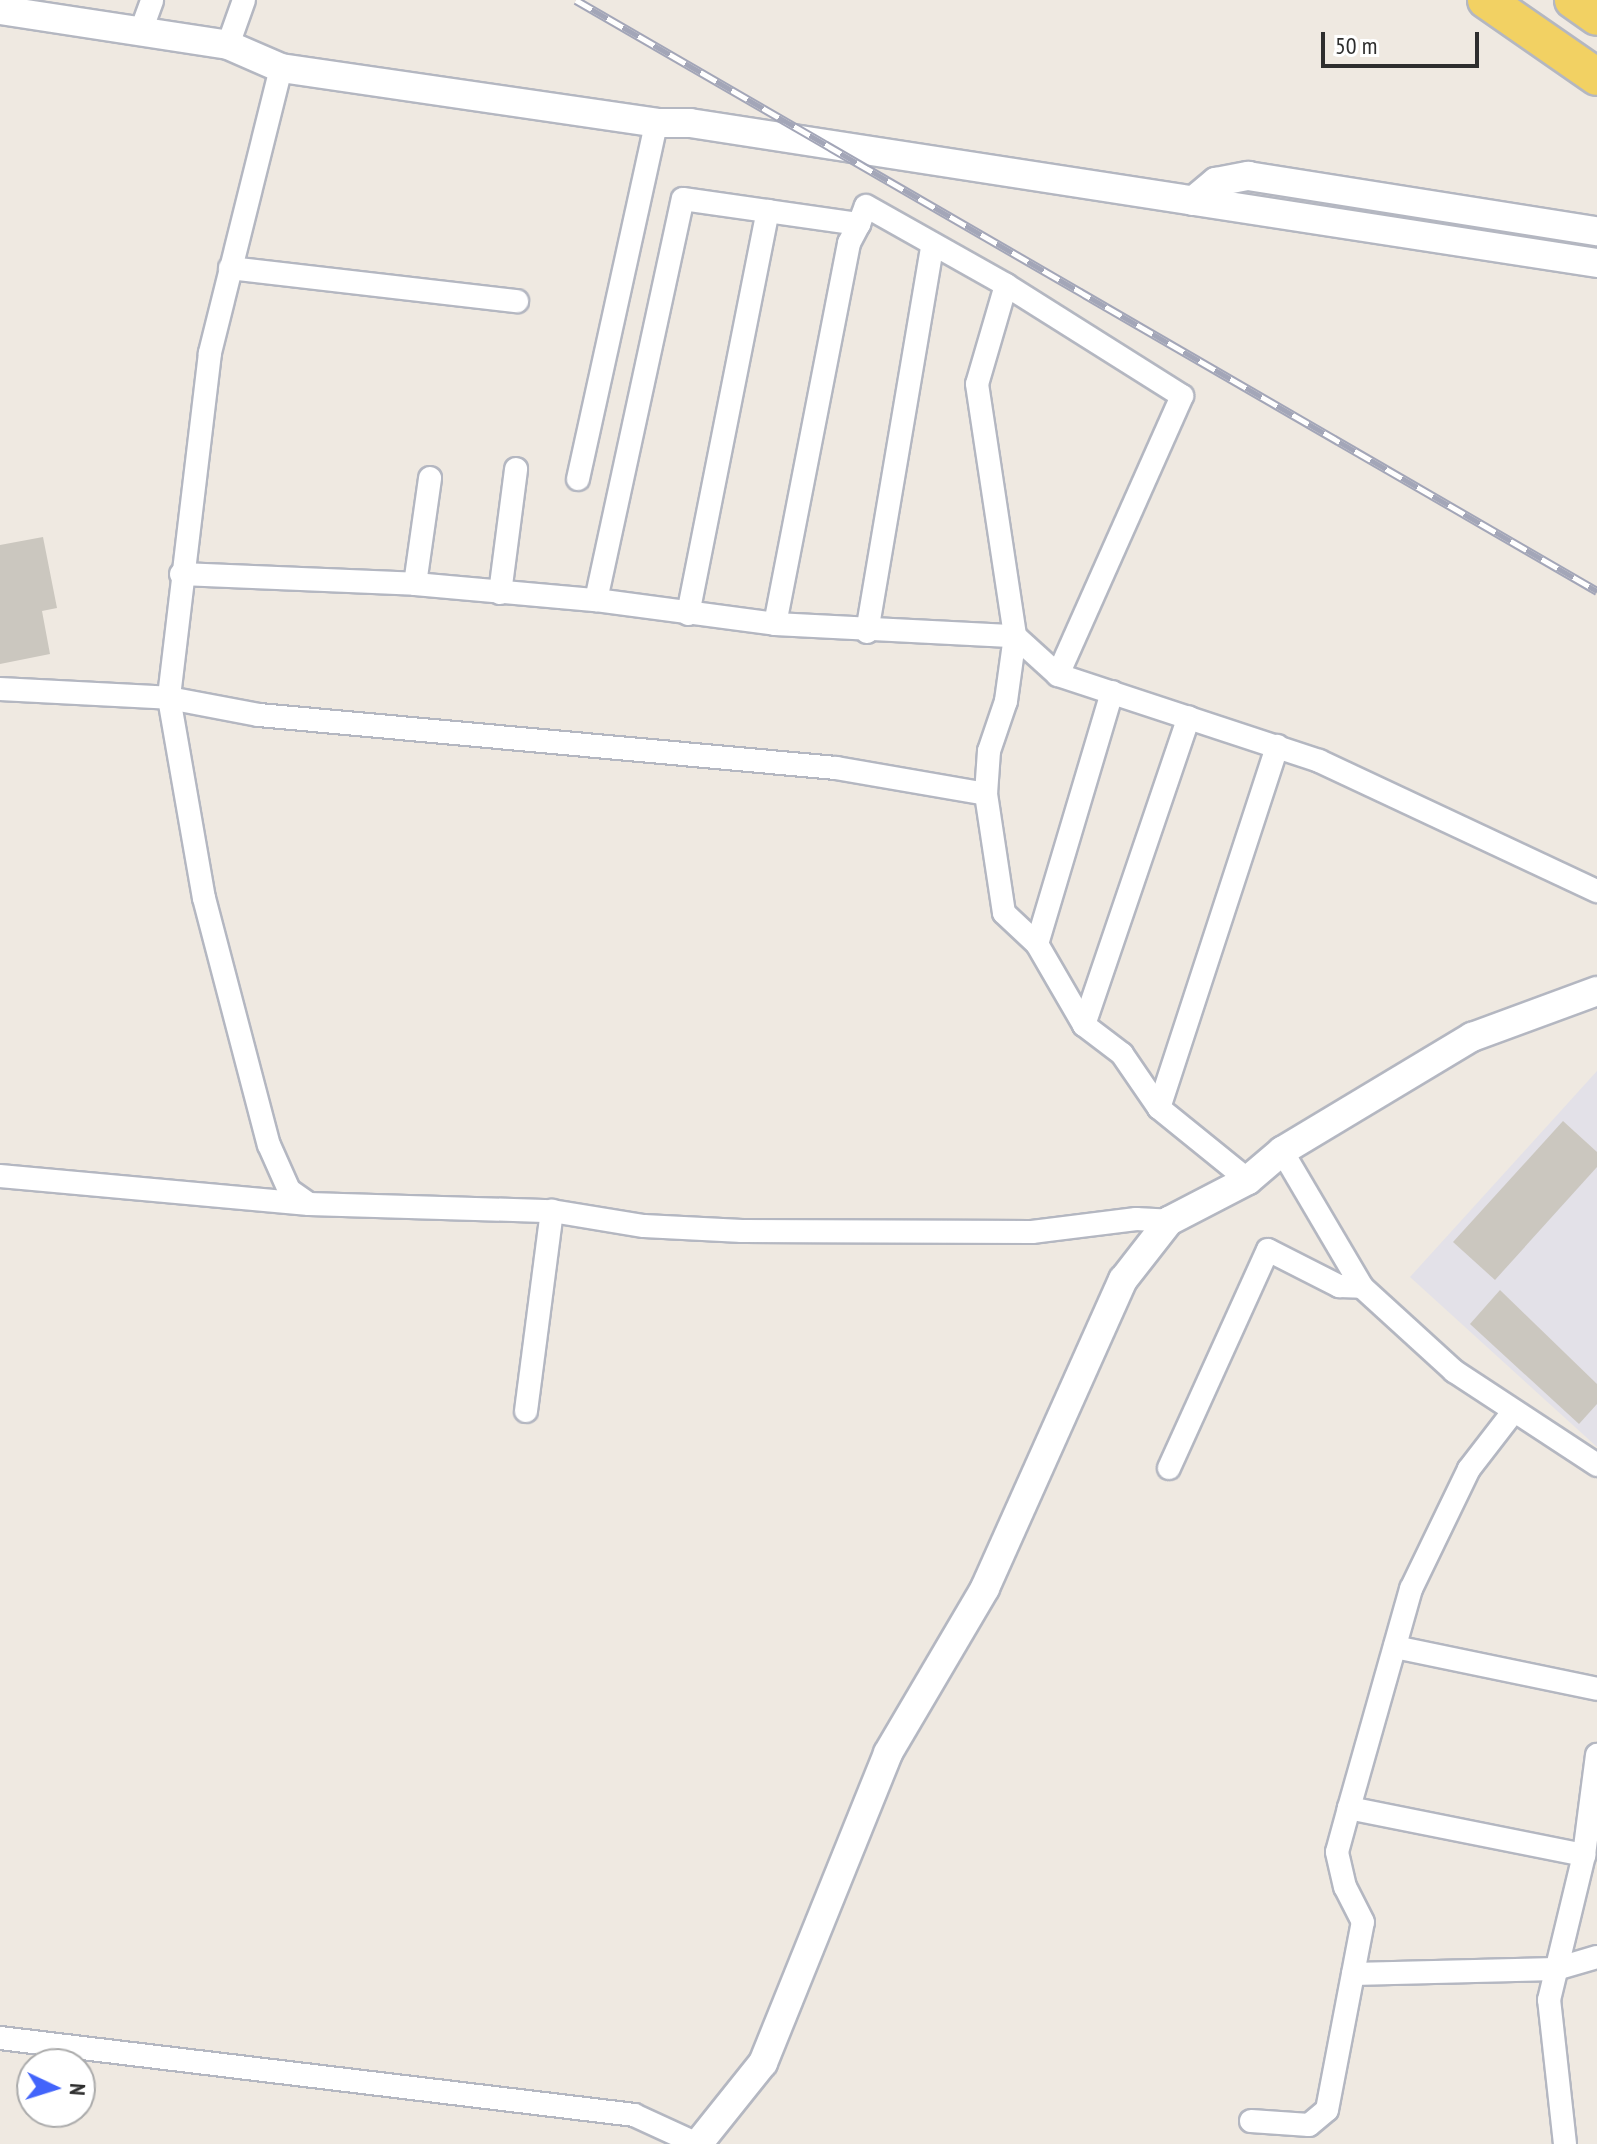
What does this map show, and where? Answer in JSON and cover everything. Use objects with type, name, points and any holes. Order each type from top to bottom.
[{"type":"main road","points":[[1486,0],[1597,77]]},
{"type":"main road","points":[[1573,0],[1597,17]]},
{"type":"street","points":[[141,31],[152,0]]},
{"type":"street","points":[[228,45],[244,0]]},
{"type":"street","points":[[0,10],[46,7],[141,31],[228,45],[281,68],[656,123],[690,123],[1597,263]]},
{"type":"street","points":[[281,68],[210,353],[181,574],[169,698],[204,898],[269,1145],[289,1190],[309,1204]]},
{"type":"street","points":[[578,479],[656,123]]},
{"type":"street","points":[[1193,201],[1216,182],[1248,176],[1597,231]]},
{"type":"street","points":[[596,600],[683,199],[859,224]]},
{"type":"street","points":[[775,624],[849,243],[866,206],[932,246],[1006,285],[1182,396],[1058,675]]},
{"type":"street","points":[[688,614],[768,211]]},
{"type":"street","points":[[867,632],[932,246]]},
{"type":"street","points":[[230,268],[517,301]]},
{"type":"street","points":[[1006,285],[977,384],[1015,636],[1006,701],[989,751],[986,794],[1004,913],[1037,944],[1084,1025],[1122,1054],[1159,1108],[1248,1180]]},
{"type":"street","points":[[500,593],[516,469]]},
{"type":"street","points":[[415,584],[430,478]]},
{"type":"street","points":[[181,574],[415,584],[596,600],[688,614],[867,632],[1015,636],[1058,675],[1319,761],[1597,891]]},
{"type":"street","points":[[0,689],[169,698],[259,715],[836,768],[986,794]]},
{"type":"street","points":[[1037,944],[1112,692]]},
{"type":"street","points":[[1084,1025],[1189,717]]},
{"type":"street","points":[[1159,1108],[1277,746]]},
{"type":"street","points":[[0,2038],[634,2115],[698,2144],[763,2063],[888,1753],[985,1588],[1123,1280],[1169,1221],[1248,1180],[1282,1151],[1472,1037],[1597,991]]},
{"type":"street","points":[[1282,1151],[1362,1287],[1454,1371],[1597,1465]]},
{"type":"street","points":[[0,1176],[309,1204],[552,1211],[644,1226],[742,1231],[1032,1232],[1136,1219],[1169,1221]]},
{"type":"street","points":[[526,1411],[552,1211]]},
{"type":"street","points":[[1169,1468],[1268,1250],[1339,1286],[1362,1287]]},
{"type":"street","points":[[1251,2121],[1308,2135],[1327,2110],[1363,1922],[1345,1887],[1337,1852],[1411,1589],[1469,1469],[1513,1412]]},
{"type":"street","points":[[1395,1647],[1597,1689]]},
{"type":"street","points":[[1565,2144],[1549,2000],[1584,1855],[1597,1755]]},
{"type":"street","points":[[1349,1808],[1584,1855]]},
{"type":"street","points":[[1353,1974],[1556,1969],[1597,1957]]},
{"type":"shaded area","points":[[1597,1071],[1597,1447],[1410,1277]]},
{"type":"building","points":[[43,537],[57,608],[42,611],[50,654],[0,664],[0,545]]},
{"type":"building","points":[[1563,1121],[1597,1152],[1597,1167],[1495,1280],[1453,1242]]},
{"type":"building","points":[[1500,1290],[1597,1384],[1597,1404],[1579,1424],[1470,1324]]},
{"type":"railway","points":[[576,0],[1597,591]]}]
